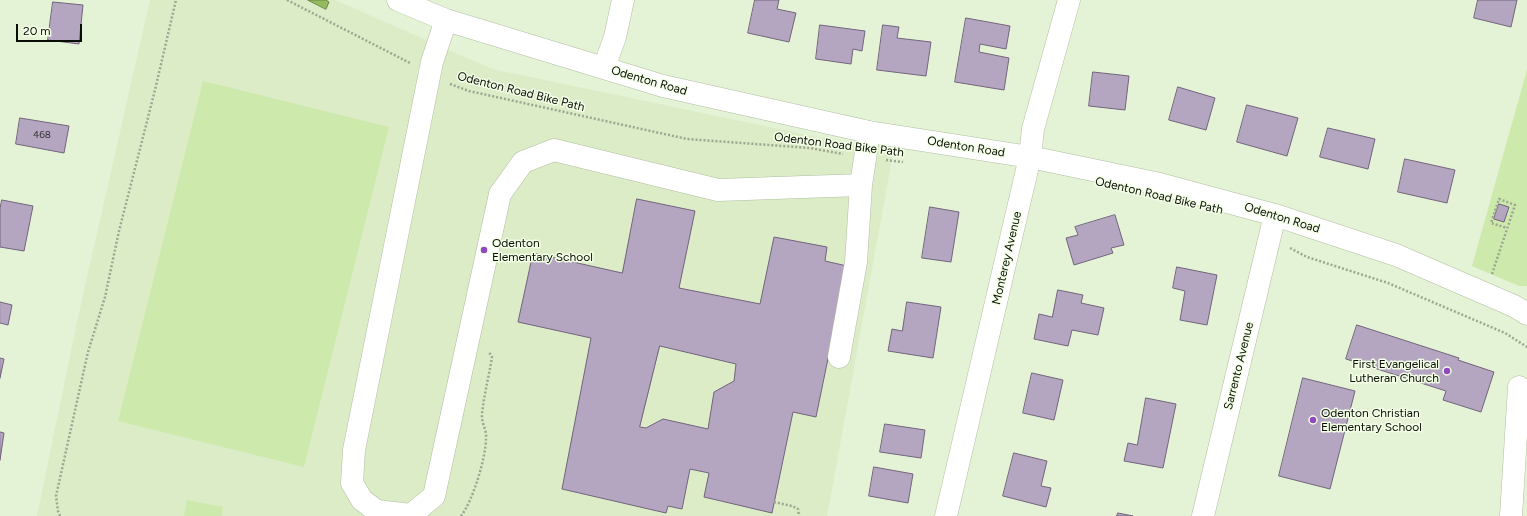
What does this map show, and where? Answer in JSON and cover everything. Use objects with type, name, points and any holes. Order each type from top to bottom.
[{"type":"street","name":"Odenton Road","points":[[398,0],[446,20],[663,86],[869,132],[1030,157],[1160,184],[1275,215],[1396,255],[1514,306],[1527,314]]},
{"type":"street","points":[[604,68],[615,37],[623,0]]},
{"type":"street","name":"Monterey Avenue","points":[[946,516],[1030,157],[1032,129],[1069,0]]},
{"type":"street","points":[[446,20],[430,73],[354,450],[352,483],[362,500],[377,511],[411,515],[434,496],[500,194],[523,162],[554,150],[718,190],[861,185]]},
{"type":"street","points":[[839,357],[856,262],[861,185],[869,132]]},
{"type":"street","name":"Sarrento Avenue","points":[[1203,516],[1275,215]]},
{"type":"street","points":[[1517,507],[1519,387]]},
{"type":"path","points":[[60,516],[56,496],[73,427],[88,352],[105,297],[119,231],[176,0]]},
{"type":"path","name":"Odenton Road Bike Path","points":[[288,0],[430,73],[456,88],[687,139],[810,148],[865,158],[911,162]]},
{"type":"path","points":[[1491,278],[1515,205],[1498,199],[1491,223],[1507,228]]},
{"type":"path","points":[[1270,237],[1307,257],[1388,283],[1505,333],[1527,346]]},
{"type":"path","points":[[461,516],[466,510],[485,454],[487,436],[483,427],[482,416],[492,357],[486,348]]},
{"type":"path","points":[[774,502],[798,509],[799,516]]},
{"type":"shaded area","name":"Odenton Elementary School","points":[[150,0],[335,0],[492,69],[893,153],[827,516],[37,516],[79,313]]},
{"type":"shaded area","points":[[308,0],[326,0],[329,2],[326,9]]},
{"type":"shaded area","points":[[1527,70],[1527,286],[1519,286],[1472,266]]},
{"type":"shaded area","points":[[203,81],[389,127],[304,467],[118,421]]},
{"type":"shaded area","points":[[187,500],[223,507],[222,516],[184,516]]},
{"type":"building","points":[[755,0],[779,0],[777,9],[796,13],[789,42],[748,33]]},
{"type":"building","points":[[1478,0],[1517,0],[1511,27],[1474,18]]},
{"type":"building","points":[[53,2],[83,5],[79,44],[48,40]]},
{"type":"building","points":[[966,18],[1010,26],[1006,49],[980,44],[979,52],[1009,58],[1004,90],[955,82]]},
{"type":"building","points":[[820,25],[865,31],[862,51],[853,49],[851,64],[816,59]]},
{"type":"building","points":[[883,25],[899,27],[897,38],[931,42],[926,76],[877,70]]},
{"type":"building","points":[[1093,72],[1129,76],[1125,110],[1089,106]]},
{"type":"building","points":[[1178,87],[1215,98],[1206,130],[1169,120]]},
{"type":"building","points":[[1247,105],[1298,118],[1287,156],[1237,142]]},
{"type":"building","points":[[20,118],[69,126],[64,153],[16,144]]},
{"type":"building","points":[[1328,128],[1375,139],[1368,169],[1320,157]]},
{"type":"building","points":[[1405,159],[1455,170],[1447,203],[1398,192]]},
{"type":"building","name":"Odenton Elementary School","points":[[637,199],[695,211],[679,288],[760,304],[774,237],[827,247],[825,261],[847,266],[816,417],[793,412],[772,513],[704,497],[709,473],[690,469],[682,509],[668,506],[666,513],[562,489],[591,338],[518,322],[533,253],[622,273]],"holes":[[[660,346],[736,364],[734,381],[714,392],[708,429],[663,419],[646,428],[640,427]]]},
{"type":"building","points":[[2,200],[33,206],[24,251],[0,247],[0,209]]},
{"type":"building","points":[[1499,204],[1509,207],[1504,222],[1494,219]]},
{"type":"building","points":[[930,207],[959,212],[951,262],[922,258]]},
{"type":"building","points":[[1115,215],[1124,245],[1111,248],[1113,253],[1074,265],[1066,238],[1078,235],[1075,227]]},
{"type":"building","points":[[1177,267],[1217,275],[1207,325],[1180,320],[1185,291],[1173,288]]},
{"type":"building","points":[[1058,290],[1083,295],[1081,303],[1104,308],[1098,335],[1072,330],[1068,346],[1034,339],[1039,314],[1052,317]]},
{"type":"building","points":[[0,302],[12,305],[8,325],[0,323]]},
{"type":"building","points":[[907,302],[941,307],[933,358],[888,351],[892,329],[902,331]]},
{"type":"building","points":[[1357,325],[1459,358],[1458,360],[1494,372],[1481,412],[1443,400],[1446,391],[1346,359]]},
{"type":"building","points":[[0,358],[4,359],[0,378]]},
{"type":"building","points":[[1032,373],[1063,380],[1054,420],[1023,413]]},
{"type":"building","points":[[1303,378],[1355,391],[1330,489],[1279,476]]},
{"type":"building","points":[[1146,398],[1176,404],[1163,468],[1124,461],[1128,443],[1137,445]]},
{"type":"building","points":[[885,424],[925,430],[921,458],[880,452]]},
{"type":"building","points":[[0,432],[4,433],[0,460]]},
{"type":"building","points":[[1014,453],[1047,461],[1041,486],[1051,488],[1046,507],[1003,496]]},
{"type":"building","points":[[874,467],[913,474],[908,503],[869,496]]},
{"type":"building","points":[[1118,513],[1133,516],[1117,516]]},
{"type":"place","name":"Odenton Elementary School","points":[[484,250]]},
{"type":"place","name":"First Evangelical Lutheran Church","points":[[1447,371]]},
{"type":"place","name":"Odenton Christian Elementary School","points":[[1313,420]]}]
